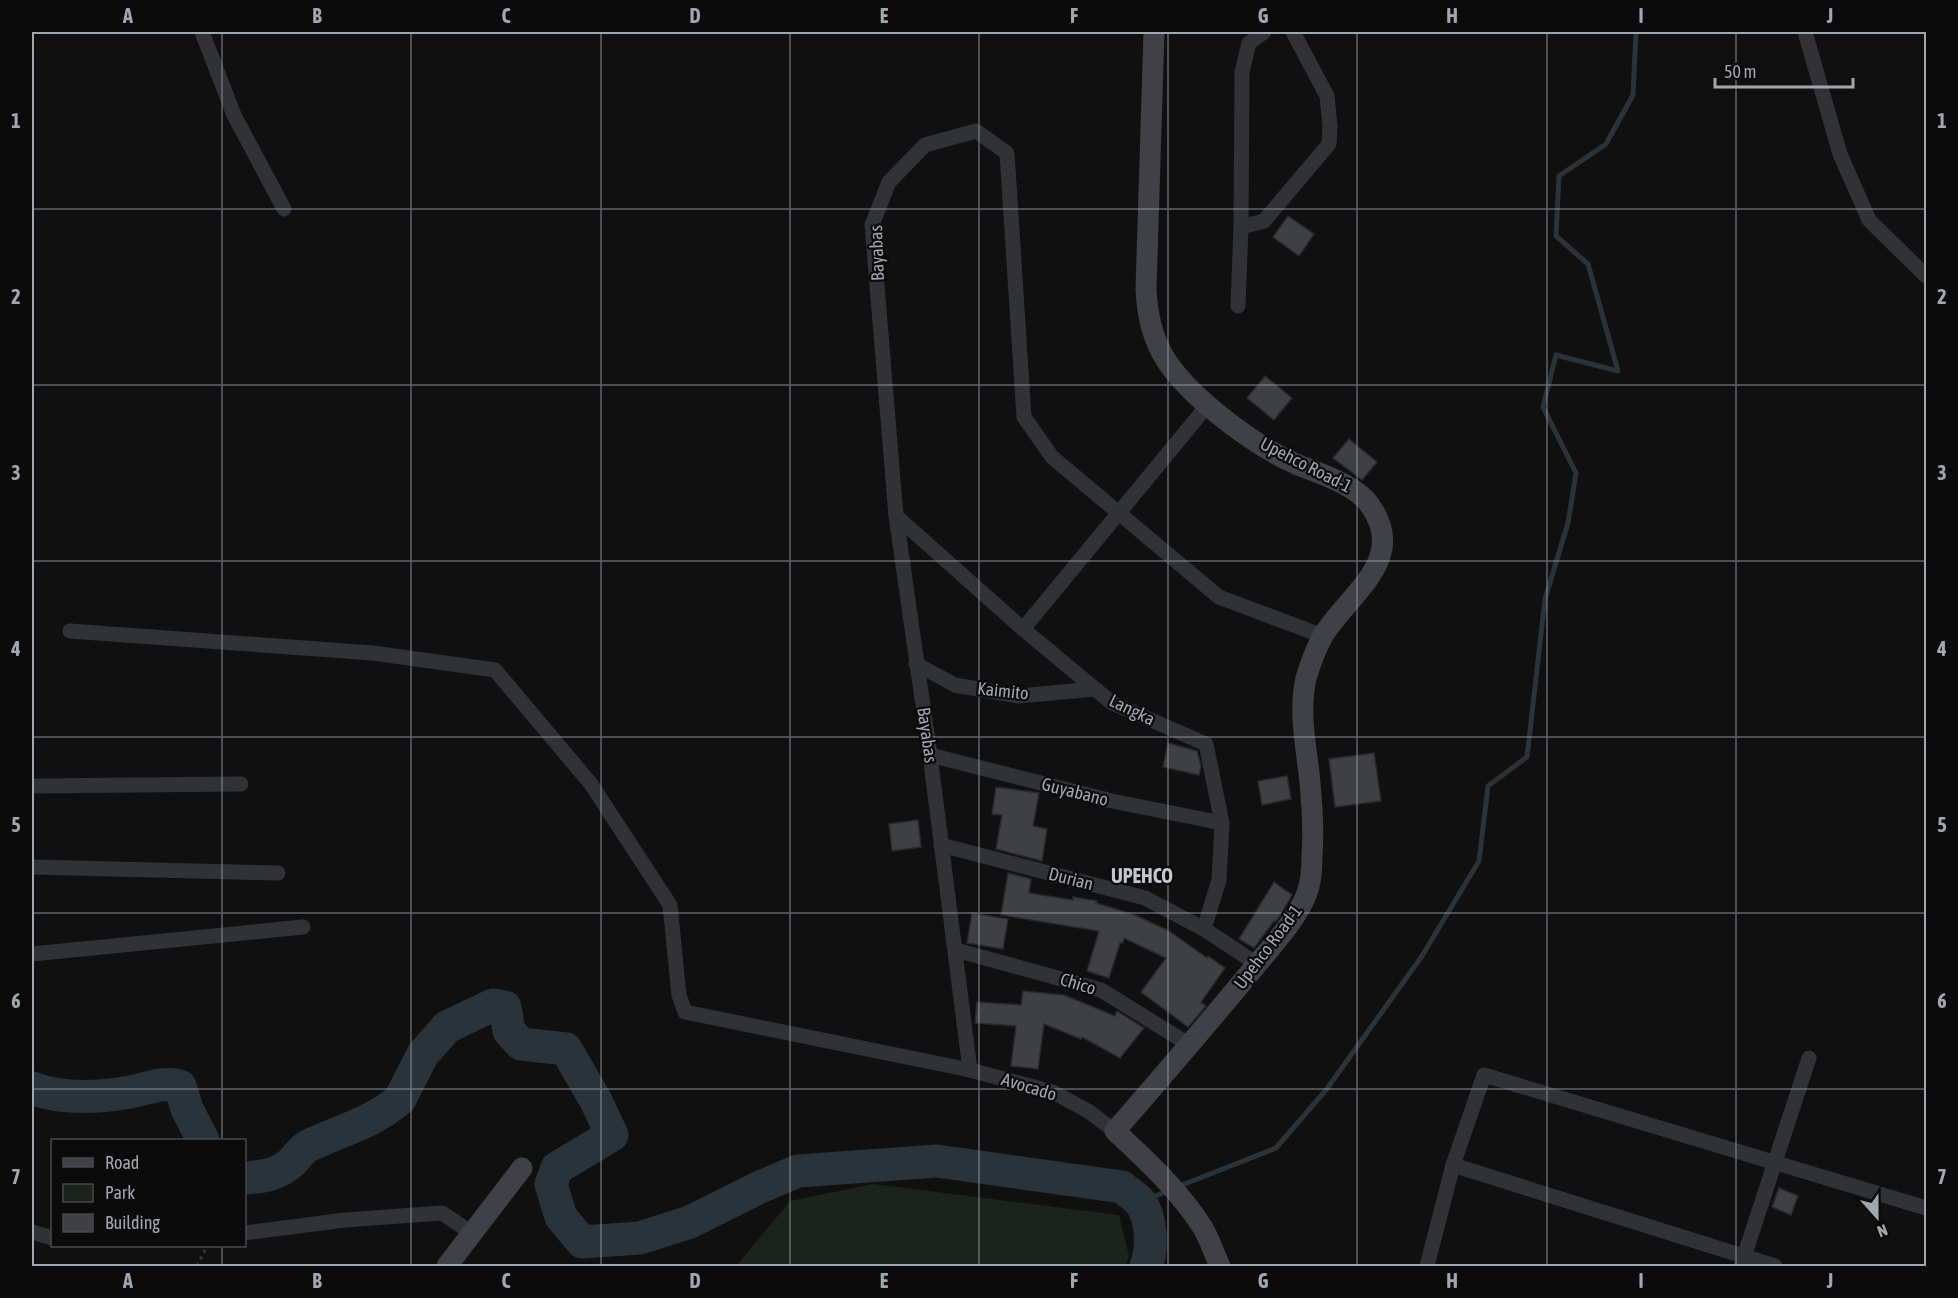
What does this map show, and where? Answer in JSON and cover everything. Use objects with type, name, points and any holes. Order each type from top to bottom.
[{"type":"street","points":[[202,32],[234,115],[284,209]]},
{"type":"street","name":"Upehco Road-1","points":[[1115,1131],[1257,964],[1297,912],[1307,894],[1311,877],[1314,830],[1309,772],[1303,738],[1306,678],[1323,636],[1377,567],[1384,546],[1383,533],[1377,518],[1370,504],[1359,493],[1289,460],[1207,406],[1180,380],[1158,346],[1148,309],[1146,289],[1154,32]]},
{"type":"street","points":[[1238,306],[1242,72],[1250,43],[1264,32]]},
{"type":"street","points":[[1241,227],[1264,221],[1329,144],[1328,96],[1293,32]]},
{"type":"street","points":[[1805,32],[1840,154],[1869,220],[1926,276]]},
{"type":"street","name":"Bayabas","points":[[970,1070],[897,516],[872,225],[889,182],[925,145],[976,131],[1007,153],[1024,417],[1052,457],[1219,597],[1323,636]]},
{"type":"street","points":[[1023,629],[1207,406]]},
{"type":"street","name":"Langka","points":[[897,516],[1023,629],[1112,703],[1206,744],[1222,823],[1219,880],[1204,929]]},
{"type":"street","name":"Avocado","points":[[70,631],[374,653],[495,670],[591,784],[670,905],[679,995],[684,1012],[970,1070],[1053,1092],[1088,1111],[1115,1131]]},
{"type":"street","name":"Kaimito","points":[[916,664],[955,685],[1019,696],[1095,688]]},
{"type":"street","name":"Guyabano","points":[[930,755],[1112,801],[1222,823]]},
{"type":"street","points":[[32,786],[241,784]]},
{"type":"street","name":"Durian","points":[[941,845],[1145,898],[1204,929],[1257,964]]},
{"type":"street","points":[[32,867],[278,873]]},
{"type":"street","points":[[32,954],[303,927]]},
{"type":"street","name":"Chico","points":[[956,950],[1101,990],[1190,1045]]},
{"type":"street","points":[[1742,1262],[1809,1058]]},
{"type":"street","points":[[1427,1266],[1453,1165],[1484,1075],[1926,1208]]},
{"type":"street","points":[[1115,1131],[1164,1178],[1183,1200],[1204,1230],[1220,1266]]},
{"type":"street","points":[[1453,1165],[1742,1262],[1774,1266]]},
{"type":"street","points":[[447,1266],[522,1168]]},
{"type":"street","points":[[246,1233],[345,1220],[442,1213],[472,1233]]},
{"type":"street","points":[[32,1232],[51,1238]]},
{"type":"path","points":[[197,1266],[206,1247]]},
{"type":"green space","points":[[873,1184],[1119,1215],[1129,1256],[1126,1266],[736,1266],[790,1201]]},
{"type":"building","points":[[1288,216],[1314,234],[1299,256],[1273,237]]},
{"type":"building","points":[[1265,376],[1292,398],[1274,420],[1247,398]]},
{"type":"building","points":[[1349,439],[1377,462],[1362,480],[1333,458]]},
{"type":"building","points":[[1168,743],[1197,751],[1201,766],[1199,775],[1163,767]]},
{"type":"building","points":[[1374,753],[1381,801],[1335,807],[1329,759]]},
{"type":"building","points":[[1287,776],[1291,799],[1262,805],[1258,781]]},
{"type":"building","points":[[996,787],[1039,793],[1033,826],[1047,829],[1042,861],[996,849],[1002,815],[992,814]]},
{"type":"building","points":[[918,820],[921,847],[892,851],[889,824]]},
{"type":"building","points":[[1008,873],[1031,879],[1029,893],[1073,900],[1073,897],[1097,901],[1096,903],[1135,915],[1169,931],[1207,958],[1208,956],[1225,968],[1201,1002],[1206,1006],[1188,1027],[1141,992],[1166,958],[1124,938],[1123,943],[1120,943],[1109,978],[1087,971],[1099,931],[1001,915]]},
{"type":"building","points":[[1274,882],[1292,895],[1280,916],[1254,948],[1239,939]]},
{"type":"building","points":[[972,913],[1008,919],[1003,949],[967,943]]},
{"type":"building","points":[[1023,991],[1064,995],[1115,1016],[1117,1011],[1144,1028],[1120,1058],[1082,1037],[1081,1039],[1044,1024],[1038,1069],[1011,1066],[1016,1026],[975,1023],[977,1002],[1021,1005]]},
{"type":"building","points":[[1779,1188],[1798,1196],[1791,1215],[1772,1207]]},
{"type":"waterway","points":[[1177,1187],[1276,1148],[1326,1090],[1422,956],[1479,861],[1488,786],[1527,757],[1545,599],[1568,523],[1576,473],[1543,407],[1556,355],[1618,371],[1588,264],[1556,236],[1559,176],[1606,144],[1633,95],[1636,32]]},
{"type":"waterway","points":[[246,1178],[275,1173],[292,1162],[308,1146],[367,1120],[390,1107],[400,1099],[423,1054],[447,1027],[493,1005],[505,1007],[509,1031],[521,1044],[566,1049],[596,1101],[612,1135],[557,1168],[551,1184],[561,1217],[582,1242],[640,1238],[690,1222],[798,1171],[937,1161],[1122,1187],[1140,1202],[1147,1216],[1150,1242],[1146,1266]]},
{"type":"waterway","points":[[32,1088],[56,1095],[93,1097],[161,1085],[180,1086],[187,1109],[202,1139]]},
{"type":"waterway","points":[[1140,1202],[1168,1191]]},
{"type":"district","name":"UPEHCO","points":[[1142,876]]}]
